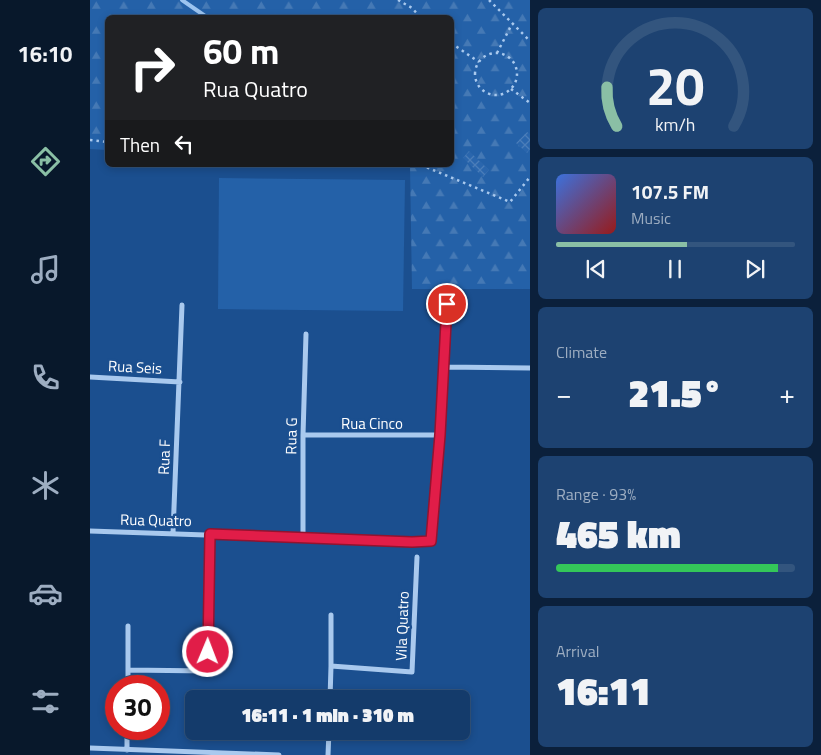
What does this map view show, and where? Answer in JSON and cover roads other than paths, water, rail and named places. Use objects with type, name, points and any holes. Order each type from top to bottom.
[{"type":"street","points":[[440,435],[447,304]]},
{"type":"street","name":"Rua F","points":[[173,533],[182,305]]},
{"type":"street","name":"Rua G","points":[[303,538],[303,435],[306,334]]},
{"type":"street","points":[[444,367],[530,368]]},
{"type":"street","name":"Rua Seis","points":[[90,378],[180,382]]},
{"type":"street","name":"Rua Cinco","points":[[303,435],[440,435]]},
{"type":"street","name":"Rua Quatro","points":[[90,531],[412,542],[431,541],[440,435]]},
{"type":"street","points":[[128,670],[208,671],[210,534]]},
{"type":"street","name":"Vila Quatro","points":[[331,666],[412,672],[417,557]]},
{"type":"street","points":[[330,690],[331,615]]},
{"type":"street","points":[[128,626],[128,675]]},
{"type":"street","points":[[127,740],[127,750]]},
{"type":"street","points":[[328,755],[329,740]]},
{"type":"street","points":[[90,748],[279,755]]},
{"type":"waterway","points":[[182,0],[204,15]]}]
